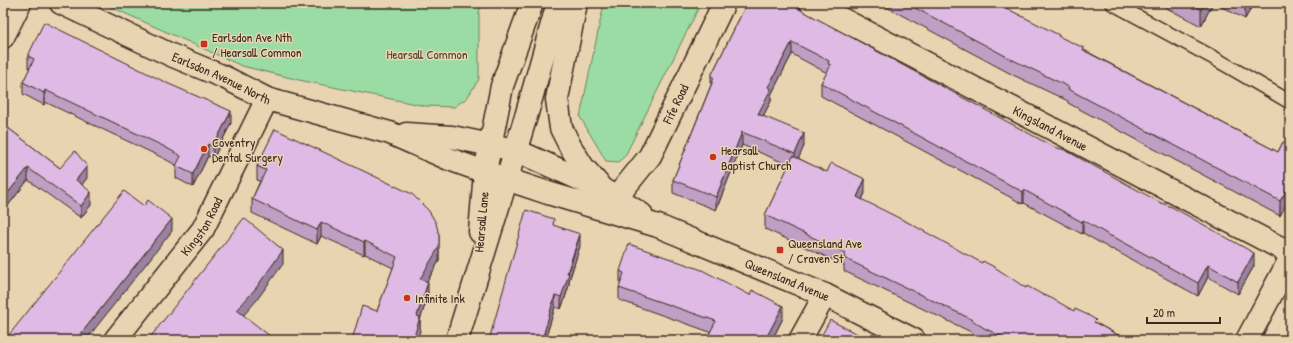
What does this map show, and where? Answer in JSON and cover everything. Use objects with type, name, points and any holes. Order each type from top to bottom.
[{"type":"main road","points":[[3,37],[20,3]]},
{"type":"main road","name":"Earlsdon Avenue North","points":[[61,3],[224,77],[267,99],[390,133],[449,159],[506,179]]},
{"type":"main road","points":[[485,172],[502,86],[532,3]]},
{"type":"main road","points":[[506,179],[527,113],[558,3]]},
{"type":"main road","points":[[576,3],[557,100],[561,128],[583,167],[609,193]]},
{"type":"main road","name":"Fife Road","points":[[609,193],[650,156],[724,3]]},
{"type":"main road","name":"Kingsland Avenue","points":[[811,3],[1290,253]]},
{"type":"main road","name":"Kingston Road","points":[[115,340],[203,229],[267,99]]},
{"type":"main road","name":"Earlsdon Avenue North","points":[[390,133],[452,137],[515,150]]},
{"type":"main road","name":"Queensland Avenue","points":[[515,150],[609,193],[658,226]]},
{"type":"main road","name":"Hearsall Lane","points":[[478,271],[485,172]]},
{"type":"main road","name":"Queensland Avenue","points":[[506,179],[658,226],[825,295],[914,340]]},
{"type":"main road","name":"Hearsall Lane","points":[[457,340],[506,179]]},
{"type":"main road","points":[[1246,340],[1290,259]]},
{"type":"main road","points":[[800,340],[825,295]]},
{"type":"lane","points":[[1112,3],[1214,58],[1290,102]]},
{"type":"green space","name":"Hearsall Common","points":[[102,3],[482,3],[479,12],[479,79],[467,98],[454,107],[425,106],[299,80],[242,66]]},
{"type":"green space","points":[[604,3],[701,3],[625,156],[618,162],[606,161],[580,117]]},
{"type":"building","points":[[747,3],[788,3],[1054,147],[1065,150],[1161,203],[1172,207],[1254,253],[1238,282],[1208,265],[1198,283],[1083,220],[1082,222],[1024,190],[1023,192],[821,83],[831,65],[828,64],[829,61],[792,42],[768,87],[771,89],[758,114],[804,133],[795,154],[742,132],[716,197],[673,180],[714,78],[711,76]]},
{"type":"building","points":[[906,3],[996,3],[1084,48],[1083,50],[1278,152],[1283,142],[1290,145],[1290,184],[1280,201],[1068,89],[1069,87],[1013,60]]},
{"type":"building","points":[[1190,3],[1205,3],[1201,9]]},
{"type":"building","points":[[44,22],[169,84],[231,111],[213,147],[208,144],[193,174],[176,166],[181,156],[163,146],[45,90],[44,93],[23,82],[34,59],[28,56]]},
{"type":"building","points":[[3,124],[60,168],[75,151],[87,166],[76,180],[91,192],[81,206],[28,168],[3,199]]},
{"type":"building","points":[[275,129],[412,194],[429,211],[436,223],[439,235],[439,247],[420,279],[428,282],[417,316],[420,317],[413,340],[352,340],[362,306],[377,311],[397,257],[321,222],[317,230],[252,199],[266,170],[257,166]]},
{"type":"building","points":[[793,156],[827,172],[831,163],[865,179],[857,197],[911,224],[982,263],[983,261],[996,268],[1026,288],[1027,286],[1074,311],[1075,309],[1088,315],[1096,320],[1094,322],[1127,340],[1009,340],[984,328],[969,318],[844,258],[846,253],[765,215]]},
{"type":"building","points":[[124,191],[144,206],[148,200],[172,219],[76,340],[5,340]]},
{"type":"building","points":[[526,210],[554,219],[553,225],[580,234],[567,273],[569,273],[561,297],[555,295],[542,340],[489,340]]},
{"type":"building","points":[[244,218],[283,250],[256,288],[237,310],[275,340],[148,340]]},
{"type":"building","points":[[629,244],[702,270],[750,295],[752,290],[783,306],[765,340],[706,340],[716,321],[619,288],[624,273],[620,271]]},
{"type":"building","points":[[1290,307],[1290,315],[1287,313]]},
{"type":"building","points":[[830,320],[869,340],[819,340]]},
{"type":"place","name":"Earlsdon Ave Nth / Hearsall Common","points":[[204,44]]},
{"type":"place","name":"Coventry Dental Surgery","points":[[204,149]]},
{"type":"place","name":"Hearsall Baptist Church","points":[[713,157]]},
{"type":"place","name":"Queensland Ave / Craven St","points":[[780,250]]},
{"type":"place","name":"Infinite Ink","points":[[407,298]]}]
